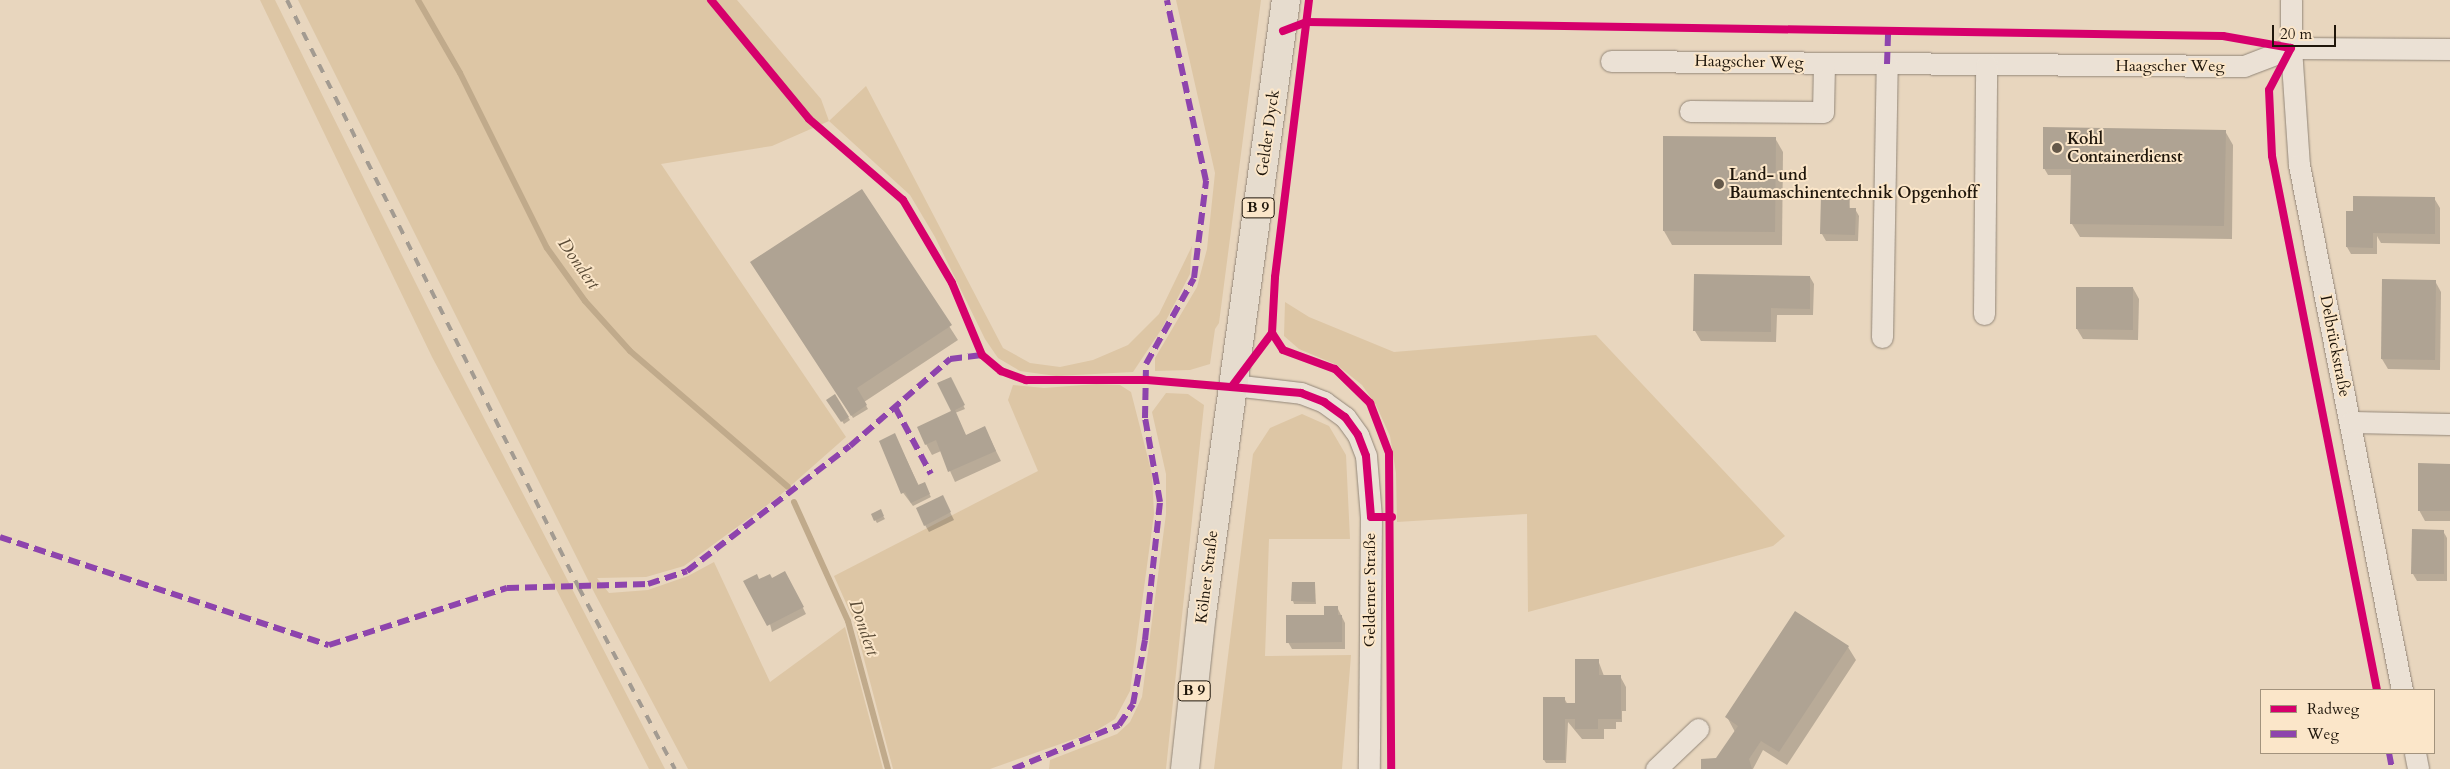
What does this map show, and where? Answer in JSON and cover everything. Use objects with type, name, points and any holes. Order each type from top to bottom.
[{"type":"main road","name":"Gelder Dyck","points":[[1232,385],[1286,0]]},
{"type":"main road","name":"Kölner Straße","points":[[1185,769],[1232,385]]},
{"type":"street","name":"Delbrückstraße","points":[[2291,0],[2291,48],[2299,165],[2402,689]]},
{"type":"street","name":"Haagscher Weg","points":[[1611,61],[2244,66],[2291,48],[2450,49]]},
{"type":"street","points":[[1690,111],[1823,112],[1824,63]]},
{"type":"street","points":[[1882,336],[1886,64]]},
{"type":"street","points":[[1984,314],[1986,65]]},
{"type":"street","name":"Gelderner Straße","points":[[1232,385],[1301,393],[1324,402],[1345,417],[1366,456],[1371,517],[1370,769]]},
{"type":"street","points":[[2350,422],[2450,424]]},
{"type":"street","points":[[1656,769],[1698,729]]},
{"type":"street","points":[[2415,754],[2418,769]]},
{"type":"shaded area","points":[[260,0],[275,0],[454,360],[665,769],[649,769],[552,581],[432,357]]},
{"type":"shaded area","points":[[298,0],[737,0],[821,99],[829,121],[772,146],[661,164],[846,437],[778,497],[684,566],[646,577],[597,578],[609,593],[648,590],[688,576],[714,562],[770,682],[845,627],[883,769],[688,769],[595,594]]},
{"type":"shaded area","points":[[1176,0],[1261,0],[1219,323],[1215,329],[1210,364],[1190,370],[1155,371],[1155,358],[1197,287],[1207,249],[1215,173]]},
{"type":"shaded area","points":[[866,86],[1003,348],[1030,363],[1060,367],[1093,360],[1128,345],[1159,314],[1192,246],[1190,274],[1161,330],[1133,372],[1056,376],[1020,371],[998,358],[985,339],[935,237],[910,195],[829,121]]},
{"type":"shaded area","points":[[1285,302],[1309,317],[1394,352],[1596,335],[1785,536],[1773,546],[1528,612],[1527,514],[1397,522],[1396,473],[1390,436],[1376,405],[1362,385],[1337,365],[1299,349],[1284,336]]},
{"type":"shaded area","points":[[1096,384],[1120,385],[1131,392],[1152,474],[1154,514],[1130,691],[1115,719],[1094,732],[990,769],[893,769],[854,621],[834,576],[1038,471],[1008,400],[1013,385],[1044,388]]},
{"type":"shaded area","points":[[1166,393],[1188,394],[1204,405],[1166,769],[1049,769],[1050,760],[1117,734],[1130,722],[1142,697],[1166,514],[1166,474],[1152,412]]},
{"type":"shaded area","points":[[1302,414],[1329,426],[1346,455],[1350,539],[1269,539],[1265,656],[1351,655],[1342,769],[1214,769],[1253,454],[1270,428]]},
{"type":"building","points":[[2043,127],[2226,130],[2224,226],[2070,224],[2071,169],[2043,169]]},
{"type":"building","name":"Land- und Baumaschinentechnik Opgenhoff","points":[[1663,136],[1776,137],[1775,232],[1663,231]]},
{"type":"building","points":[[862,189],[952,325],[857,388],[867,405],[851,416],[750,262]]},
{"type":"building","points":[[1821,195],[1850,195],[1849,208],[1856,208],[1855,235],[1820,234]]},
{"type":"building","points":[[2353,196],[2435,197],[2435,234],[2373,233],[2373,248],[2346,247],[2346,211],[2353,211]]},
{"type":"building","points":[[1694,274],[1810,276],[1810,309],[1771,308],[1771,332],[1693,331]]},
{"type":"building","points":[[2382,279],[2436,280],[2435,360],[2381,359]]},
{"type":"building","points":[[2076,287],[2133,287],[2133,330],[2076,329]]},
{"type":"building","points":[[951,377],[965,405],[955,410],[966,435],[985,426],[996,451],[948,472],[936,440],[925,445],[917,427],[951,411],[937,383]]},
{"type":"building","points":[[835,394],[849,417],[841,422],[826,400]]},
{"type":"building","points":[[895,433],[918,485],[925,482],[930,494],[911,503],[905,492],[901,494],[879,441]]},
{"type":"building","points":[[2418,463],[2450,464],[2450,511],[2418,511]]},
{"type":"building","points":[[943,495],[951,512],[924,526],[916,508]]},
{"type":"building","points":[[881,509],[884,516],[874,521],[871,514]]},
{"type":"building","points":[[2412,529],[2444,530],[2444,574],[2411,574]]},
{"type":"building","points":[[785,571],[804,607],[767,626],[743,581],[757,574],[759,579],[770,574],[772,578]]},
{"type":"building","points":[[1292,582],[1315,582],[1315,602],[1291,601]]},
{"type":"building","points":[[1324,606],[1338,606],[1338,615],[1342,615],[1342,642],[1286,643],[1286,615],[1324,615]]},
{"type":"building","points":[[1795,611],[1849,646],[1779,752],[1761,741],[1749,759],[1752,769],[1701,769],[1701,759],[1716,758],[1738,726],[1725,717]]},
{"type":"building","points":[[1575,659],[1599,659],[1599,675],[1621,675],[1621,719],[1598,719],[1598,729],[1575,729],[1575,719],[1565,719],[1565,760],[1543,760],[1543,697],[1565,697],[1565,703],[1575,703]]},
{"type":"waterway","name":"Dondert","points":[[418,0],[460,73],[547,248],[585,301],[630,351],[788,487]]},
{"type":"waterway","name":"Dondert","points":[[794,502],[848,621],[888,769]]},
{"type":"railway","points":[[287,0],[579,588],[675,769]]},
{"type":"marked path","points":[[1013,769],[1119,725],[1133,704],[1145,640],[1160,502],[1145,418],[1146,364],[1194,278],[1206,181],[1167,0]]},
{"type":"marked path","points":[[1887,64],[1888,32]]},
{"type":"marked path","points":[[0,537],[329,645],[507,588],[648,584],[687,571],[850,446],[950,359],[982,355]]},
{"type":"marked path","points":[[895,407],[931,474]]},
{"type":"marked path","points":[[2389,754],[2392,769]]},
{"type":"cycle path","points":[[711,0],[809,119],[903,200],[952,283],[982,355],[1001,371],[1026,380],[1147,380],[1301,393],[1324,402],[1345,417],[1358,435],[1366,456],[1371,517],[1392,517]]},
{"type":"cycle path","points":[[1233,385],[1272,333],[1275,277],[1309,0]]},
{"type":"cycle path","points":[[1283,31],[1307,22],[2223,36],[2291,48],[2269,90],[2272,156],[2377,689]]},
{"type":"cycle path","points":[[1272,333],[1283,350],[1335,369],[1370,403],[1389,453],[1391,769]]},
{"type":"place","name":"Kohl Containerdienst","points":[[2057,148]]},
{"type":"place","name":"Land- und Baumaschinentechnik Opgenhoff","points":[[1719,184]]}]
